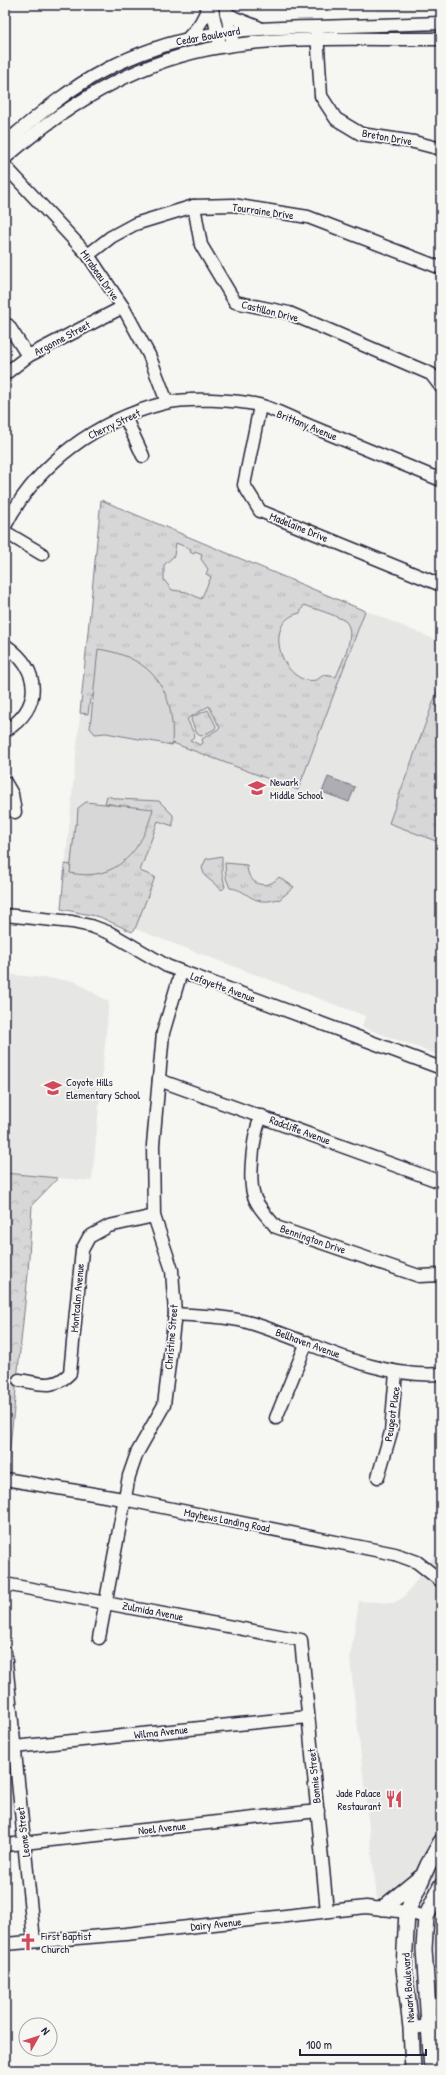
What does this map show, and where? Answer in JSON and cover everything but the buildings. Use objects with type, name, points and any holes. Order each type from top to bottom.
[{"type":"main road","name":"Newark Boulevard","points":[[413,2070],[411,2028],[404,1968],[407,1912],[424,1874],[441,1842]]},
{"type":"main road","points":[[383,1908],[424,1874]]},
{"type":"main road","name":"Newark Boulevard","points":[[432,2070],[436,2026],[424,1949],[426,1917],[441,1886]]},
{"type":"street","points":[[210,5],[220,47]]},
{"type":"street","points":[[189,37],[201,23],[210,5]]},
{"type":"street","points":[[226,9],[248,24],[263,28]]},
{"type":"street","points":[[226,9],[234,46]]},
{"type":"street","name":"Cedar Boulevard","points":[[5,143],[74,89],[104,70],[133,56],[189,37],[263,28],[441,23]]},
{"type":"street","name":"Breton Drive","points":[[317,27],[321,96],[336,119],[362,134],[414,142],[441,149]]},
{"type":"street","name":"Cedar Boulevard","points":[[5,158],[53,118],[82,99],[110,83],[168,60],[220,47],[318,40],[441,39]]},
{"type":"street","name":"Mirabeau Drive","points":[[5,166],[88,255],[123,307],[149,356],[167,402]]},
{"type":"street","name":"Tourraine Drive","points":[[88,255],[111,237],[135,224],[194,206],[233,205],[308,217],[441,268]]},
{"type":"street","name":"Castillon Drive","points":[[194,206],[201,245],[235,302],[289,313],[431,374],[441,387]]},
{"type":"street","name":"Argonne Street","points":[[5,374],[28,356],[123,307]]},
{"type":"street","points":[[8,325],[28,356]]},
{"type":"street","name":"Brittany Avenue","points":[[167,402],[213,400],[260,406],[441,480]]},
{"type":"street","name":"Cherry Street","points":[[5,526],[20,500],[58,457],[94,431],[125,417],[167,402]]},
{"type":"street","name":"Madelaine Drive","points":[[260,406],[244,485],[260,511],[441,586]]},
{"type":"street","points":[[125,417],[144,456]]},
{"type":"street","points":[[5,532],[42,554]]},
{"type":"street","points":[[5,645],[14,652],[27,667],[33,683],[33,699],[26,713],[5,731]]},
{"type":"street","points":[[5,782],[12,794],[15,812]]},
{"type":"street","name":"Lafayette Avenue","points":[[5,915],[72,922],[91,926],[110,933],[150,958],[181,972],[441,1068]]},
{"type":"street","name":"Christine Street","points":[[99,1638],[128,1476],[137,1453],[164,1405],[175,1314],[172,1270],[154,1216],[153,1145],[163,1033],[181,972]]},
{"type":"street","name":"Radcliffe Avenue","points":[[159,1080],[441,1182]]},
{"type":"street","name":"Bennington Drive","points":[[262,1116],[257,1124],[255,1137],[252,1163],[253,1193],[260,1208],[276,1227],[419,1276],[441,1275]]},
{"type":"street","name":"Montcalm Avenue","points":[[19,1380],[51,1385],[62,1381],[70,1373],[82,1250],[89,1237],[109,1226],[154,1216]]},
{"type":"street","name":"Bellhaven Avenue","points":[[175,1314],[216,1317],[252,1324],[368,1365],[396,1372],[441,1374]]},
{"type":"street","points":[[276,1418],[306,1342]]},
{"type":"street","name":"Peugeot Place","points":[[378,1477],[391,1432],[396,1372]]},
{"type":"street","name":"Mayhews Landing Road","points":[[5,1479],[123,1499],[395,1554],[417,1562],[441,1580]]},
{"type":"street","name":"Zulmida Avenue","points":[[5,1584],[301,1640]]},
{"type":"street","name":"Bonnie Street","points":[[301,1640],[327,1911]]},
{"type":"street","name":"Leone Street","points":[[5,1652],[34,1941]]},
{"type":"street","name":"Wilma Avenue","points":[[14,1747],[308,1717]]},
{"type":"street","name":"Noel Avenue","points":[[5,1845],[318,1811]]},
{"type":"street","name":"Dairy Avenue","points":[[5,1944],[126,1934],[327,1911],[366,1908],[383,1908],[426,1917]]},
{"type":"street","points":[[411,2028],[436,2026]]},
{"type":"shaded area","points":[[375,5],[441,5],[441,11],[376,12]]},
{"type":"shaded area","name":"Newark Middle School","points":[[101,500],[441,642],[441,1056],[362,1027],[365,1016],[135,929],[132,932],[100,917],[61,909]]},
{"type":"shaded area","points":[[328,777],[355,787],[349,802],[322,792]]},
{"type":"shaded area","name":"Coyote Hills Elementary School","points":[[5,974],[74,981],[109,1002],[92,1181],[5,1173]]},
{"type":"shaded area","points":[[435,1555],[441,1559],[441,1908],[439,1908],[412,1883],[377,1899],[350,1659],[359,1601],[394,1603],[404,1597]]},
{"type":"green space","points":[[101,500],[365,611],[298,790],[173,743],[172,745],[93,695],[90,699],[88,714],[80,713]],"holes":[[[176,543],[191,549],[190,552],[194,554],[195,551],[202,554],[201,559],[208,569],[206,574],[211,577],[201,599],[187,592],[172,590],[164,580],[164,565],[174,556]],[[304,605],[331,614],[345,621],[349,626],[350,633],[347,648],[336,677],[324,675],[316,680],[304,679],[294,674],[286,664],[281,652],[279,640],[281,628],[288,618],[300,613]],[[209,706],[220,728],[202,739],[203,743],[200,745],[190,740],[195,736],[187,719]]]},
{"type":"green space","points":[[98,649],[117,653],[133,660],[147,669],[157,680],[165,693],[170,708],[172,745],[106,733],[95,734],[90,728]]},
{"type":"green space","points":[[441,681],[441,843],[389,823]]},
{"type":"green space","points":[[208,710],[216,726],[215,729],[201,736],[197,734],[191,720],[192,717]]},
{"type":"green space","points":[[107,796],[118,799],[159,801],[173,815],[173,826],[158,821],[140,871],[155,877],[135,929],[132,932],[100,917],[61,909],[65,864],[71,865],[74,838],[116,805],[105,803]]},
{"type":"green space","points":[[86,802],[153,809],[142,837],[135,849],[125,860],[114,868],[101,873],[87,875],[70,873],[78,808]]},
{"type":"green space","points":[[222,856],[222,873],[225,887],[222,890],[205,876],[202,868],[206,859]]},
{"type":"green space","points":[[225,863],[247,865],[250,877],[258,884],[269,884],[279,877],[294,887],[279,900],[256,900],[237,889],[230,888],[226,878]]},
{"type":"green space","points":[[5,1173],[58,1178],[32,1205],[28,1274],[8,1466],[5,1466]]},
{"type":"place","name":"Newark Middle School","points":[[257,788]]},
{"type":"place","name":"Coyote Hills Elementary School","points":[[53,1088]]},
{"type":"place","name":"Jade Palace Restaurant","points":[[394,1799]]},
{"type":"place","name":"First Baptist Church","points":[[28,1942]]}]
